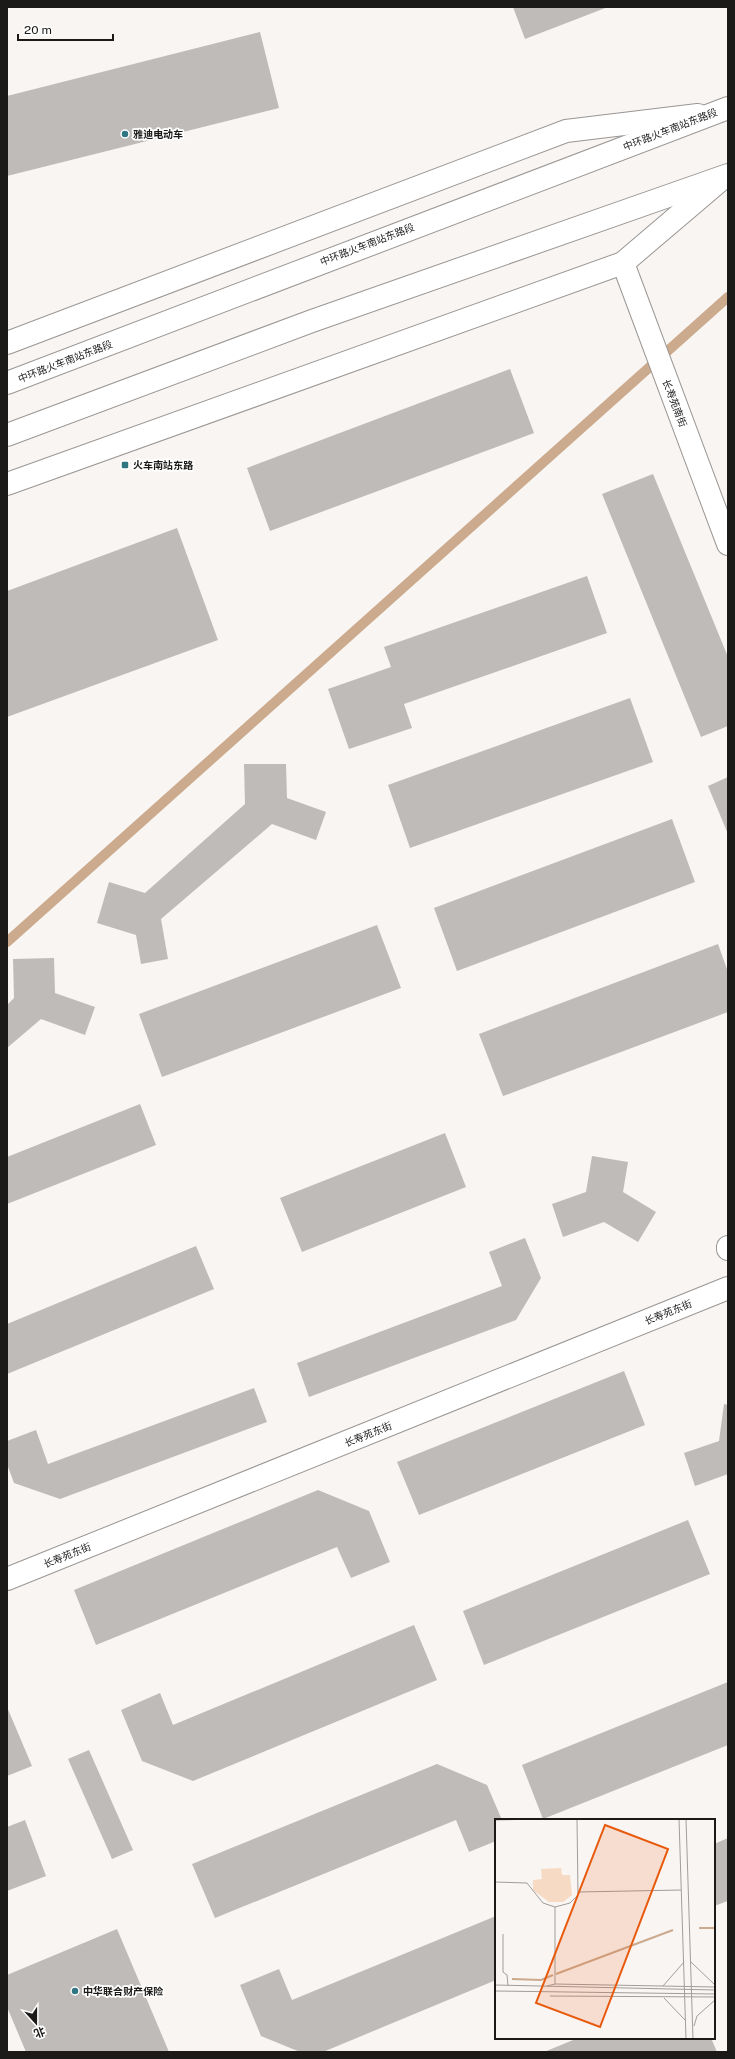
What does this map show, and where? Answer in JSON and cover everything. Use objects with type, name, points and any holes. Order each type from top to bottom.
[{"type":"main road","name":"中环路火车南站东路段","points":[[7,383],[299,270],[718,111]]},
{"type":"main road","points":[[7,343],[566,131],[718,111]]},
{"type":"main road","points":[[7,484],[623,263],[726,175]]},
{"type":"main road","points":[[7,435],[312,321],[726,175]]},
{"type":"main road","name":"长寿苑南街","points":[[623,263],[728,544]]},
{"type":"main road","name":"长寿苑东街","points":[[7,1579],[728,1288]]},
{"type":"building","points":[[513,7],[608,7],[525,39]]},
{"type":"building","points":[[260,32],[279,108],[7,176],[7,96]]},
{"type":"building","points":[[510,369],[534,433],[270,531],[247,468]]},
{"type":"building","points":[[653,474],[728,657],[728,726],[701,737],[602,494]]},
{"type":"building","points":[[177,528],[218,640],[7,717],[7,591]]},
{"type":"building","points":[[587,576],[607,633],[404,704],[412,728],[349,749],[328,689],[391,667],[384,647]]},
{"type":"building","points":[[630,698],[653,762],[410,848],[388,785]]},
{"type":"building","points":[[244,764],[286,764],[287,798],[326,812],[316,840],[272,824],[161,919],[168,959],[141,964],[136,935],[97,923],[109,882],[145,893],[245,804]]},
{"type":"building","points":[[728,777],[728,834],[708,786]]},
{"type":"building","points":[[672,819],[695,882],[457,971],[434,908]]},
{"type":"building","points":[[377,925],[401,988],[162,1077],[139,1014]]},
{"type":"building","points":[[718,944],[728,972],[728,1012],[503,1096],[479,1034]]},
{"type":"building","points":[[54,958],[55,993],[95,1007],[85,1035],[41,1019],[7,1048],[7,1005],[14,998],[13,959]]},
{"type":"building","points":[[140,1104],[156,1145],[7,1204],[7,1157]]},
{"type":"building","points":[[445,1133],[466,1187],[302,1252],[280,1198]]},
{"type":"building","points":[[592,1156],[628,1162],[623,1192],[656,1212],[638,1242],[604,1222],[563,1237],[552,1204],[586,1192]]},
{"type":"building","points":[[525,1238],[541,1278],[516,1320],[309,1397],[297,1363],[502,1286],[489,1252]]},
{"type":"building","points":[[196,1246],[214,1289],[7,1374],[7,1324]]},
{"type":"building","points":[[624,1371],[645,1425],[419,1515],[397,1462]]},
{"type":"building","points":[[254,1388],[267,1422],[60,1499],[14,1483],[7,1464],[7,1441],[36,1430],[48,1464]]},
{"type":"building","points":[[724,1404],[728,1405],[728,1474],[695,1486],[684,1453],[719,1441]]},
{"type":"building","points":[[318,1490],[369,1511],[390,1562],[351,1578],[337,1547],[96,1645],[74,1590]]},
{"type":"building","points":[[688,1520],[710,1574],[484,1665],[463,1611]]},
{"type":"building","points":[[414,1625],[437,1680],[193,1781],[142,1761],[121,1710],[160,1693],[173,1725]]},
{"type":"building","points":[[728,1682],[728,1745],[543,1819],[522,1765]]},
{"type":"building","points":[[7,1707],[32,1766],[7,1776]]},
{"type":"building","points":[[89,1750],[133,1850],[112,1859],[68,1759]]},
{"type":"building","points":[[437,1764],[487,1785],[502,1819],[495,1819],[495,1841],[469,1852],[456,1820],[215,1918],[192,1864]]},
{"type":"building","points":[[25,1820],[46,1876],[7,1891],[7,1827]]},
{"type":"building","points":[[728,1838],[728,1901],[715,1906],[715,1844]]},
{"type":"building","points":[[495,1916],[495,1980],[323,2052],[300,2052],[261,2036],[240,1985],[279,1969],[292,2000]]},
{"type":"building","name":"中华联合财产保险","points":[[117,1929],[169,2052],[26,2052],[7,2007],[7,1975]]},
{"type":"building","points":[[576,2039],[711,2039],[717,2052],[544,2052]]},
{"type":"waterway","points":[[7,942],[728,297]]},
{"type":"place","name":"雅迪电动车","points":[[125,134]]},
{"type":"place","name":"火车南站东路","points":[[125,465]]},
{"type":"place","name":"中华联合财产保险","points":[[75,1991]]}]
